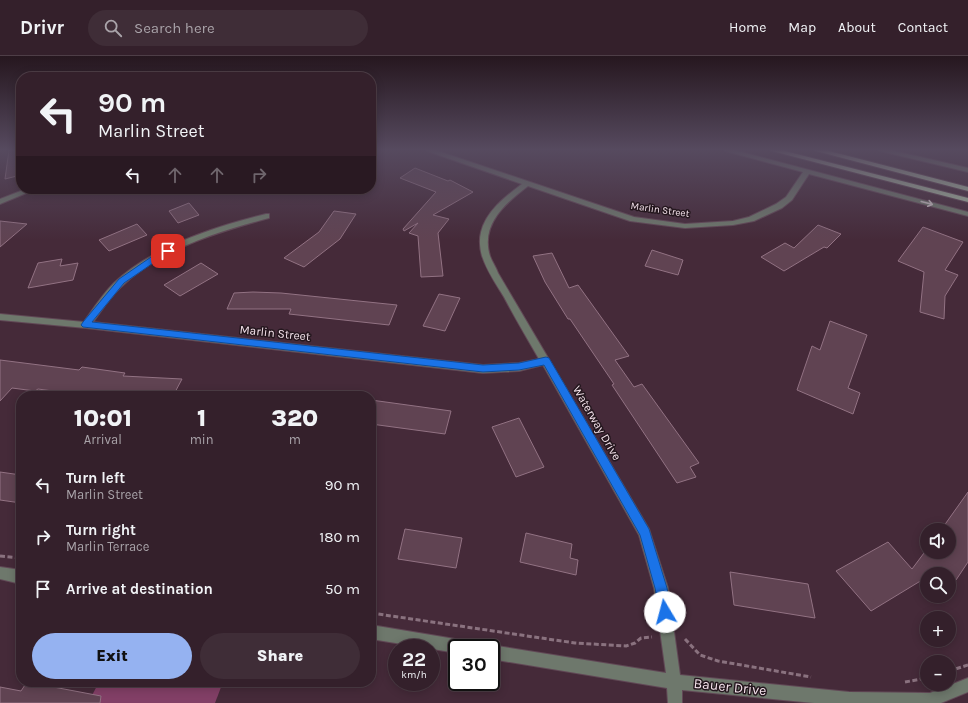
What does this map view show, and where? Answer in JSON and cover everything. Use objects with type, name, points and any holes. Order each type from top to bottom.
[{"type":"main road","points":[[891,180],[968,200]]},
{"type":"main road","points":[[934,180],[968,189]]},
{"type":"street","name":"Marlin Street","points":[[520,180],[633,219],[685,226],[708,226],[751,219],[779,206],[789,198],[801,180]]},
{"type":"street","points":[[841,180],[968,214]]},
{"type":"street","name":"Waterway Drive","points":[[528,183],[501,203],[490,217],[483,239],[486,255],[494,272],[645,533],[661,588],[674,682],[675,703]]},
{"type":"street","points":[[0,202],[20,194]]},
{"type":"street","points":[[86,325],[121,281],[156,257],[205,235],[266,216]]},
{"type":"street","name":"Marlin Street","points":[[0,317],[86,325],[483,369],[519,367],[546,361]]},
{"type":"street","points":[[0,573],[16,576]]},
{"type":"street","points":[[376,633],[448,645]]},
{"type":"street","name":"Bauer Drive","points":[[500,653],[674,682],[849,699],[930,700],[968,685]]},
{"type":"path","points":[[0,556],[16,558]]},
{"type":"path","points":[[376,614],[575,643],[626,646],[635,643],[641,638],[683,636],[690,646],[700,655],[718,661],[819,678]]},
{"type":"path","points":[[956,669],[968,665]]},
{"type":"path","points":[[897,684],[920,679]]},
{"type":"shaded area","points":[[96,687],[221,687],[215,703],[88,703]]},
{"type":"building","points":[[406,180],[450,180],[473,192],[433,215],[449,219],[438,233],[443,276],[421,277],[418,236],[409,233],[418,223],[404,231],[403,229],[436,192]]},
{"type":"building","points":[[189,203],[199,215],[178,223],[169,211]]},
{"type":"building","points":[[334,211],[356,214],[340,239],[304,267],[284,258],[319,232]]},
{"type":"building","points":[[0,221],[27,224],[0,247]]},
{"type":"building","points":[[137,224],[147,235],[109,251],[99,240]]},
{"type":"building","points":[[818,225],[841,234],[827,248],[824,247],[784,271],[761,257],[785,243],[794,248]]},
{"type":"building","points":[[923,227],[963,242],[945,270],[958,275],[945,296],[944,319],[920,312],[924,272],[898,261]]},
{"type":"building","points":[[652,250],[683,260],[678,275],[645,266]]},
{"type":"building","points":[[552,253],[569,288],[578,285],[629,356],[615,360],[634,387],[642,384],[699,463],[690,467],[696,477],[677,483],[612,385],[614,384],[570,319],[568,319],[545,282],[533,256]]},
{"type":"building","points":[[62,259],[60,266],[78,263],[73,280],[28,288],[38,263]]},
{"type":"building","points":[[201,263],[218,274],[180,296],[164,285]]},
{"type":"building","points":[[234,293],[281,293],[397,305],[389,325],[289,314],[291,309],[227,309]]},
{"type":"building","points":[[439,294],[460,298],[445,331],[423,326]]},
{"type":"building","points":[[830,321],[867,335],[848,388],[860,393],[853,414],[797,390],[812,346],[820,350]]},
{"type":"building","points":[[0,360],[79,370],[82,367],[125,373],[123,376],[182,379],[176,391],[53,391],[38,389],[35,391],[12,388],[0,401]]},
{"type":"building","points":[[376,401],[451,411],[445,434],[376,425]]},
{"type":"building","points":[[519,418],[544,467],[516,477],[492,427]]},
{"type":"building","points":[[0,472],[16,474],[16,502],[0,500]]},
{"type":"building","points":[[968,492],[968,562],[956,580],[956,567],[920,567],[920,581],[871,611],[836,571],[888,542],[912,569],[920,558],[956,559],[956,523],[946,523]]},
{"type":"building","points":[[405,529],[462,538],[456,568],[398,559]]},
{"type":"building","points":[[526,533],[572,544],[570,558],[578,560],[576,575],[520,562]]},
{"type":"building","points":[[730,572],[808,584],[815,618],[734,605]]},
{"type":"building","points":[[0,687],[21,691],[24,687],[53,687],[101,696],[100,703],[0,703]]},
{"type":"route","points":[[168,251],[156,257],[121,281],[86,325],[483,369],[519,367],[546,361],[645,533],[661,588],[665,612]]}]
